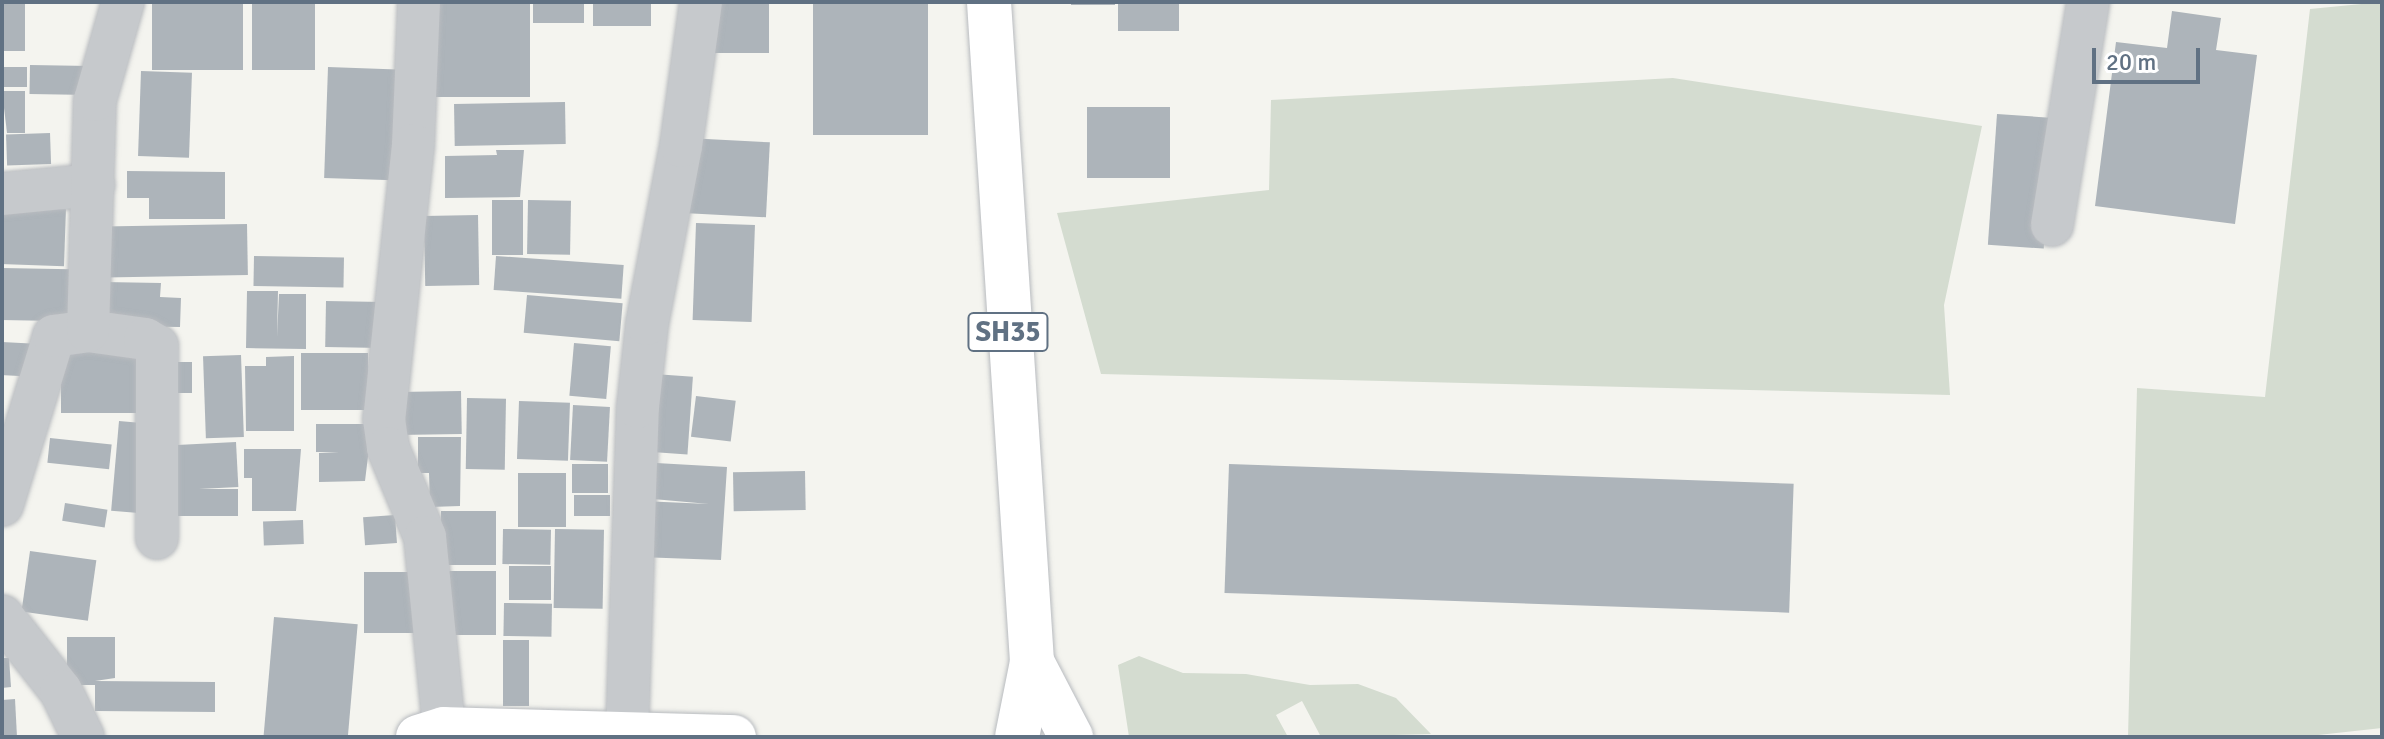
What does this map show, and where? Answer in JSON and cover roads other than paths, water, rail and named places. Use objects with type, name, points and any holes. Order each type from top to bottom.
[{"type":"main road","name":"SH35","points":[[989,2],[1032,662],[1017,737]]},
{"type":"main road","name":"SH35","points":[[1032,662],[1071,737]]},
{"type":"main road","points":[[431,733],[627,733],[734,737]]},
{"type":"street","points":[[88,331],[95,100],[123,2]]},
{"type":"street","points":[[419,2],[413,145],[384,419],[388,448],[425,537],[431,733]]},
{"type":"street","points":[[627,733],[638,407],[701,2]]},
{"type":"street","points":[[2052,225],[2088,2]]},
{"type":"street","points":[[2,194],[94,185]]},
{"type":"street","points":[[2,505],[54,336],[88,331],[145,339],[157,346],[157,538]]},
{"type":"street","points":[[2,616],[61,691],[83,737]]}]
